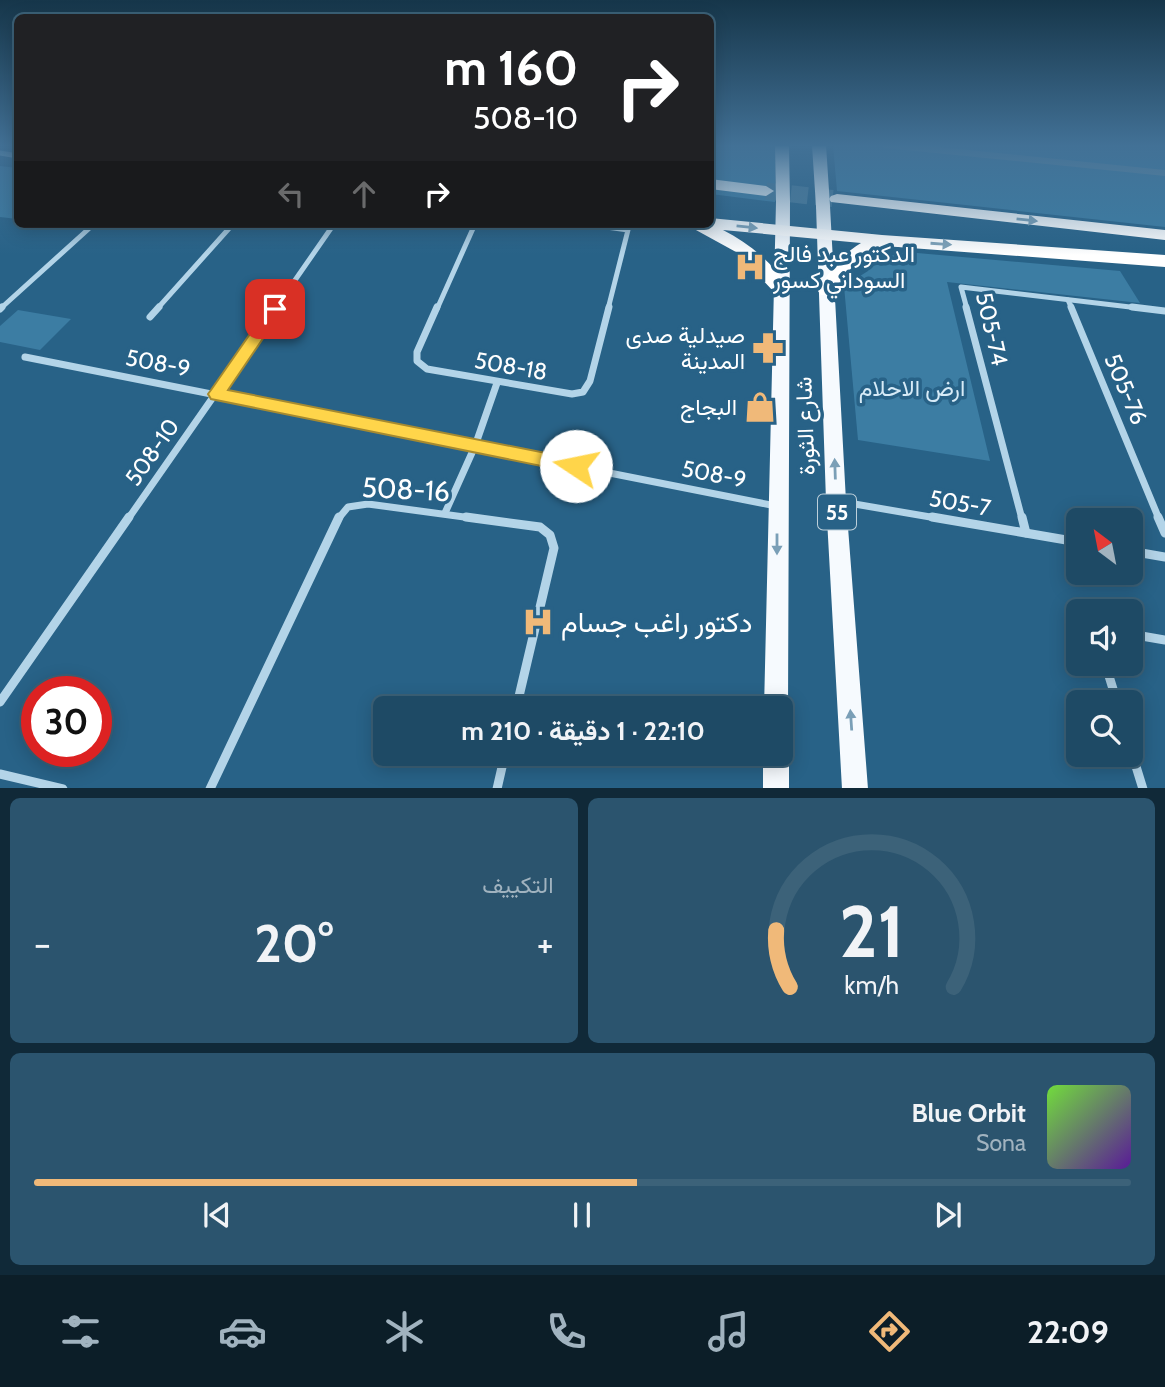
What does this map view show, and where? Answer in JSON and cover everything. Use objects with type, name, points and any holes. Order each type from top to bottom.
[{"type":"highway","points":[[714,184],[766,191]]},
{"type":"highway","points":[[783,202],[788,213],[803,228]]},
{"type":"highway","points":[[803,228],[830,202],[1165,235]]},
{"type":"highway","points":[[714,223],[803,228],[882,240],[1165,261]]},
{"type":"highway","points":[[704,228],[724,236],[747,251],[766,268],[780,288]]},
{"type":"highway","points":[[827,291],[838,269],[857,252],[882,240]]},
{"type":"main road","points":[[783,182],[783,202]]},
{"type":"main road","points":[[826,182],[830,202]]},
{"type":"main road","name":"شارع الثورة","points":[[776,696],[780,288],[803,228]]},
{"type":"main road","name":"شارع الثورة","points":[[803,228],[827,291],[836,501],[855,788]]},
{"type":"main road","points":[[776,766],[776,788]]},
{"type":"street","points":[[0,309],[90,228]]},
{"type":"street","points":[[150,317],[229,228]]},
{"type":"street","name":"508-10","points":[[0,702],[331,228]]},
{"type":"street","name":"508-18","points":[[473,228],[416,352],[417,361],[427,369],[572,394],[583,392],[590,381],[628,230],[614,228]]},
{"type":"street","name":"505-74","points":[[1026,533],[961,287],[1165,311]]},
{"type":"street","name":"505-76","points":[[1068,300],[1165,533]]},
{"type":"street","name":"508-9","points":[[25,357],[777,506]]},
{"type":"street","points":[[445,513],[475,446],[497,383]]},
{"type":"street","name":"505-7","points":[[836,501],[1066,540]]},
{"type":"street","name":"508-16","points":[[210,788],[338,518],[348,508],[368,504],[445,513],[540,527],[550,535],[554,548],[519,696]]},
{"type":"street","points":[[1143,553],[1165,557]]},
{"type":"street","points":[[1143,636],[1165,640]]},
{"type":"street","points":[[497,788],[502,766]]},
{"type":"street","points":[[1136,767],[1143,788]]},
{"type":"street","points":[[0,774],[59,788]]},
{"type":"green space","points":[[0,182],[14,182],[14,219],[0,217]]},
{"type":"green space","points":[[714,182],[775,182],[775,202],[714,194]]},
{"type":"green space","points":[[836,182],[1165,182],[1165,227],[837,191]]},
{"type":"green space","name":"ارض الاحلام","points":[[906,252],[1120,271],[1140,303],[947,282],[990,461],[858,440],[844,286],[868,271],[869,261]]},
{"type":"green space","points":[[18,310],[71,319],[40,350],[0,342],[0,326]]},
{"type":"tunnel","points":[[766,191],[837,199]]},
{"type":"place","name":"الدكتور عبد فالح السوداني كسور","points":[[750,267]]},
{"type":"place","name":"صيدلية صدى المدينة","points":[[768,348]]},
{"type":"place","name":"البجاج","points":[[760,407]]},
{"type":"place","name":"دكتور راغب جسام","points":[[538,622]]},
{"type":"route","points":[[275,309],[216,394],[576,466]]}]
